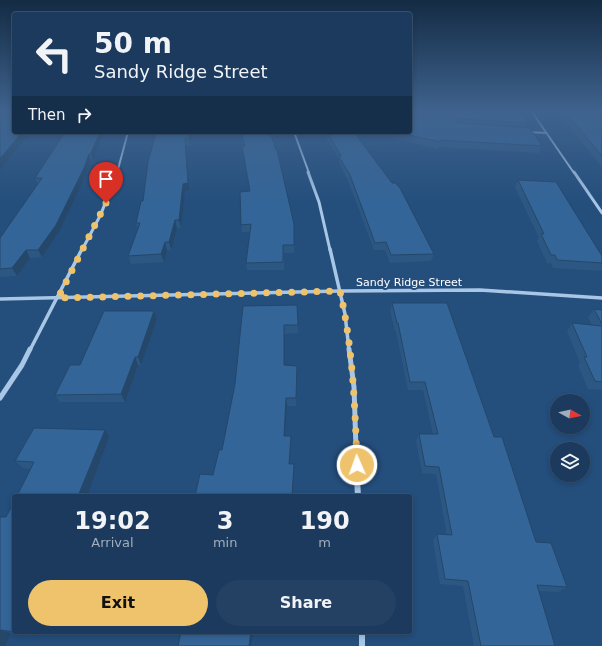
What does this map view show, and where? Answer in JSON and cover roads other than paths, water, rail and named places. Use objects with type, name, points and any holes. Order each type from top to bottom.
[{"type":"street","points":[[0,398],[22,365],[101,214],[114,183],[125,142]]},
{"type":"street","points":[[298,142],[319,202],[345,314],[354,387],[358,494]]},
{"type":"street","points":[[552,142],[602,213]]},
{"type":"street","name":"Sandy Ridge Street","points":[[0,299],[340,291],[480,290],[602,298]]},
{"type":"street","points":[[362,634],[362,646]]}]
